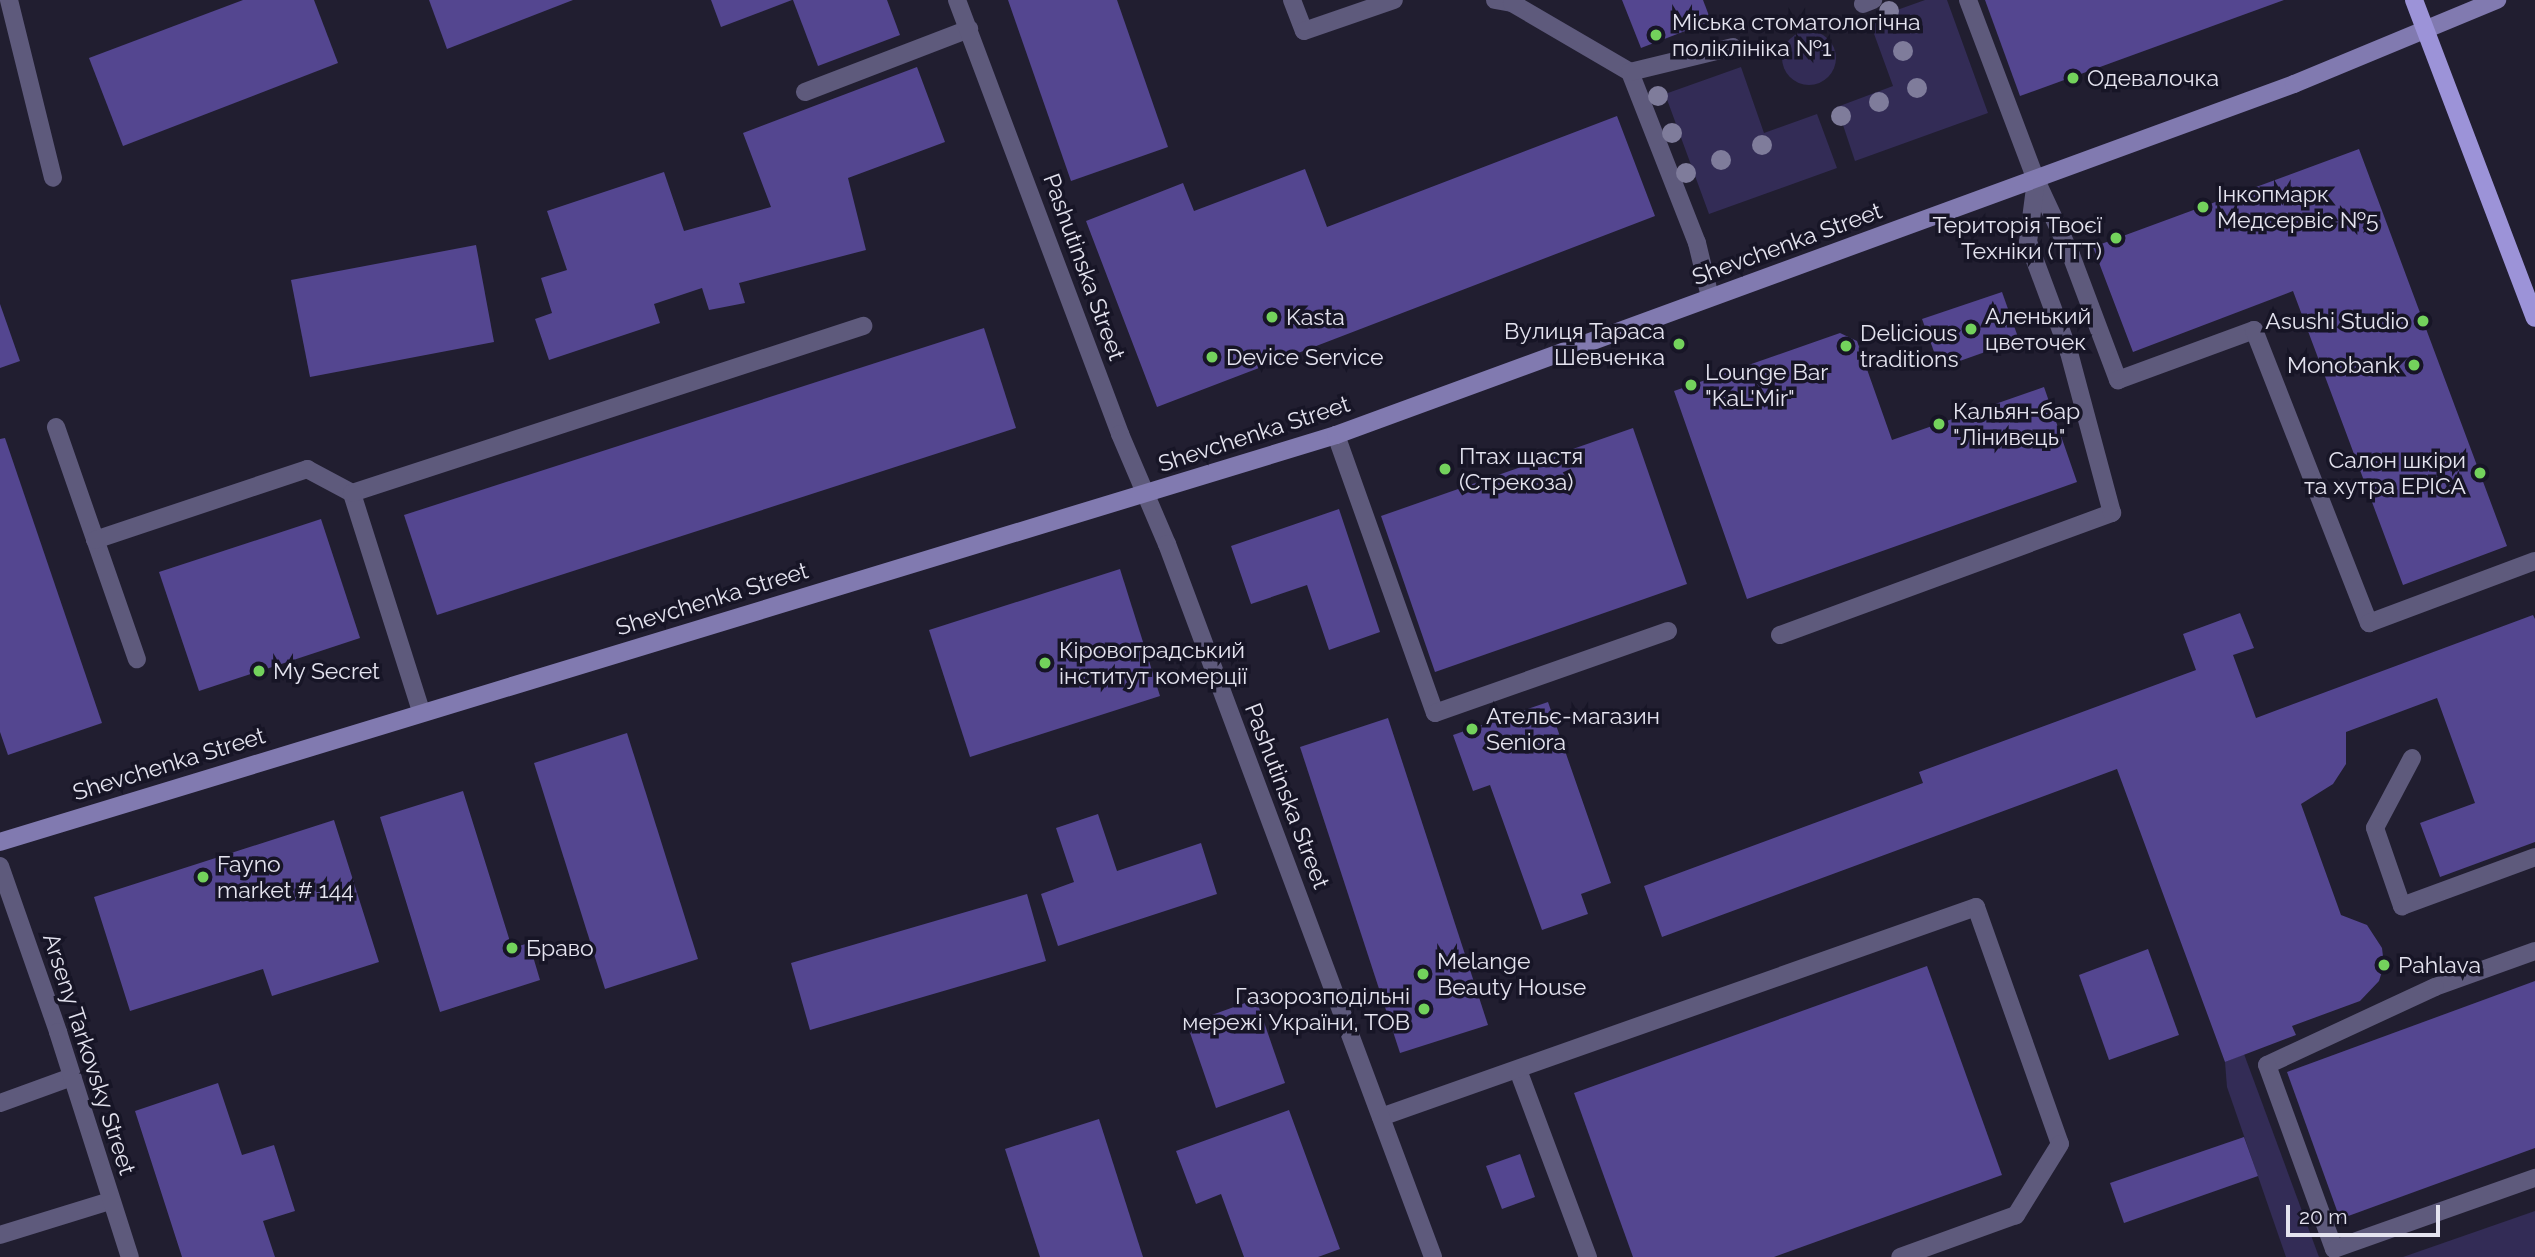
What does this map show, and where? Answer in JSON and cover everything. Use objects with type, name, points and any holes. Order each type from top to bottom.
[{"type":"main road","points":[[2414,0],[2535,318]]},
{"type":"main road","name":"Shevchenka Street","points":[[0,842],[421,711],[1336,435],[2294,84],[2497,0]]},
{"type":"street","points":[[9,0],[53,178]]},
{"type":"street","name":"Pashutinska Street","points":[[957,0],[1145,494],[1167,544],[1433,1257]]},
{"type":"street","points":[[1292,0],[1304,31],[1394,0]]},
{"type":"street","points":[[1495,0],[1512,3],[1630,72],[1697,243],[1710,298]]},
{"type":"street","points":[[1968,0],[2036,180],[2071,255],[2118,380],[2254,330],[2369,623],[2535,561]]},
{"type":"street","points":[[805,92],[969,29]]},
{"type":"street","points":[[1630,72],[1733,47]]},
{"type":"street","points":[[1780,635],[2112,513],[2069,352],[2028,242],[2036,180]]},
{"type":"street","points":[[352,493],[863,326]]},
{"type":"street","points":[[56,427],[137,659]]},
{"type":"street","points":[[1336,435],[1435,713],[1668,631]]},
{"type":"street","points":[[95,540],[307,469],[352,493],[421,711]]},
{"type":"street","points":[[2412,758],[2375,828],[2402,906],[2535,858]]},
{"type":"street","name":"Arseny Tarkovsky Street","points":[[0,866],[130,1257]]},
{"type":"street","points":[[1381,1117],[1976,907],[2060,1144],[2015,1215],[1900,1257]]},
{"type":"street","points":[[2535,951],[2435,987],[2267,1065],[2334,1249],[2535,1178]]},
{"type":"street","points":[[1518,1070],[1588,1257]]},
{"type":"street","points":[[0,1103],[72,1077]]},
{"type":"street","points":[[0,1235],[110,1201]]},
{"type":"shaded area","points":[[1925,0],[1947,0],[1988,113],[1855,161],[1837,107],[1893,86],[1869,20]]},
{"type":"shaded area","points":[[1809,31],[1828,39],[1836,58],[1828,77],[1809,85],[1790,77],[1782,58],[1790,39]]},
{"type":"shaded area","points":[[1741,67],[1764,133],[1817,114],[1837,168],[1709,214],[1665,94]]},
{"type":"shaded area","points":[[2244,1054],[2319,1257],[2286,1257],[2227,1087],[2225,1062]]},
{"type":"shaded area","points":[[2535,1211],[2535,1257],[2403,1257]]},
{"type":"building","points":[[243,0],[314,0],[338,63],[123,146],[89,58]]},
{"type":"building","points":[[429,0],[573,0],[447,49]]},
{"type":"building","points":[[711,0],[792,0],[721,27]]},
{"type":"building","points":[[793,0],[887,0],[900,35],[818,66]]},
{"type":"building","points":[[1008,0],[1117,0],[1168,147],[1071,181]]},
{"type":"building","name":"Міська стоматологічна поліклініка №1","points":[[1622,0],[1703,0],[1711,21],[1641,48]]},
{"type":"building","points":[[1985,0],[2284,0],[2020,96]]},
{"type":"building","points":[[917,67],[945,142],[848,178],[866,250],[739,283],[745,303],[709,310],[702,288],[654,304],[660,323],[549,360],[535,319],[552,313],[541,278],[567,270],[547,211],[664,172],[684,231],[771,207],[743,133]]},
{"type":"building","points":[[1617,116],[1655,216],[1157,407],[1086,221],[1183,183],[1194,211],[1305,169],[1327,227]]},
{"type":"building","points":[[2359,149],[2507,546],[2403,585],[2293,291],[2133,352],[2093,247]]},
{"type":"building","points":[[476,245],[494,342],[310,377],[291,280]]},
{"type":"building","name":"Аленький цветочек","points":[[2002,292],[2019,340],[1940,368],[1922,319]]},
{"type":"building","points":[[0,304],[20,361],[0,368]]},
{"type":"building","points":[[984,328],[1016,428],[437,615],[404,515]]},
{"type":"building","points":[[1840,333],[1857,341],[1892,440],[2044,387],[2077,482],[1747,599],[1674,391]]},
{"type":"building","points":[[1633,428],[1687,584],[1435,672],[1381,516]]},
{"type":"building","points":[[5,438],[102,723],[8,755],[0,732],[0,439]]},
{"type":"building","points":[[1339,509],[1380,632],[1329,650],[1307,585],[1251,604],[1231,546]]},
{"type":"building","points":[[321,519],[360,638],[199,691],[159,572]]},
{"type":"building","name":"Кіровоградський інститут комерції","points":[[1120,569],[1160,696],[970,757],[929,630]]},
{"type":"building","points":[[2240,613],[2254,648],[2233,655],[2256,718],[2533,615],[2535,619],[2535,842],[2440,877],[2420,823],[2475,803],[2437,698],[2346,732],[2346,764],[2333,784],[2301,804],[2341,915],[2367,925],[2382,948],[2384,965],[2379,981],[2360,1001],[2292,1026],[2296,1035],[2225,1062],[2117,769],[1662,937],[1644,886],[1923,783],[1919,772],[2196,670],[2183,634]]},
{"type":"building","points":[[1548,702],[1611,883],[1581,894],[1588,914],[1542,930],[1490,785],[1473,791],[1453,735]]},
{"type":"building","points":[[1388,718],[1488,1025],[1400,1053],[1300,747]]},
{"type":"building","points":[[627,733],[698,959],[605,989],[534,763]]},
{"type":"building","points":[[463,791],[512,948],[529,943],[540,980],[440,1012],[380,817]]},
{"type":"building","points":[[1098,814],[1117,871],[1201,843],[1217,894],[1058,946],[1041,894],[1074,882],[1056,828]]},
{"type":"building","points":[[334,820],[379,962],[272,996],[263,969],[130,1011],[94,897]]},
{"type":"building","points":[[1027,894],[1046,961],[810,1030],[791,963]]},
{"type":"building","points":[[2148,949],[2179,1035],[2109,1060],[2079,975]]},
{"type":"building","points":[[1927,966],[2002,1175],[1774,1257],[1633,1257],[1574,1093]]},
{"type":"building","points":[[2535,981],[2535,1148],[2340,1219],[2287,1072]]},
{"type":"building","points":[[1256,999],[1285,1083],[1216,1108],[1187,1024]]},
{"type":"building","points":[[218,1083],[242,1155],[274,1145],[295,1211],[263,1221],[275,1257],[182,1257],[135,1111]]},
{"type":"building","points":[[1289,1110],[1340,1249],[1318,1257],[1244,1257],[1221,1194],[1196,1204],[1176,1151]]},
{"type":"building","points":[[1099,1119],[1143,1257],[1040,1257],[1005,1149]]},
{"type":"building","points":[[2244,1137],[2258,1176],[2124,1223],[2110,1183]]},
{"type":"building","points":[[1520,1154],[1535,1197],[1502,1209],[1486,1166]]},
{"type":"place","name":"Міська стоматологічна поліклініка №1","points":[[1656,35]]},
{"type":"place","name":"Одевалочка","points":[[2073,78]]},
{"type":"place","name":"Інкопмарк Медсервіс №5","points":[[2203,207]]},
{"type":"place","name":"Територія Твоєї Техніки (ТТТ)","points":[[2116,238]]},
{"type":"place","name":"Kasta","points":[[1272,317]]},
{"type":"place","name":"Asushi Studio","points":[[2423,321]]},
{"type":"place","name":"Аленький цветочек","points":[[1971,329]]},
{"type":"place","name":"Вулиця Тараса Шевченка","points":[[1679,344]]},
{"type":"place","name":"Delicious traditions","points":[[1846,346]]},
{"type":"place","name":"Device Service","points":[[1212,357]]},
{"type":"place","name":"Monobank","points":[[2414,365]]},
{"type":"place","name":"Lounge Bar \"KaL'Mir\"","points":[[1691,385]]},
{"type":"place","name":"Кальян-бар \"Лінивець\"","points":[[1939,424]]},
{"type":"place","name":"Птах щастя (Стрекоза)","points":[[1445,469]]},
{"type":"place","name":"Салон шкіри та хутра EPICA","points":[[2480,473]]},
{"type":"place","name":"Кіровоградський інститут комерції","points":[[1045,663]]},
{"type":"place","name":"My Secret","points":[[259,671]]},
{"type":"place","name":"Ательє-магазин Seniora","points":[[1472,729]]},
{"type":"place","name":"Fayno market # 144","points":[[203,877]]},
{"type":"place","name":"Браво","points":[[512,948]]},
{"type":"place","name":"Pahlava","points":[[2384,965]]},
{"type":"place","name":"Melange Beauty House","points":[[1423,974]]},
{"type":"place","name":"Газорозподільні мережі України, ТОВ","points":[[1424,1009]]}]
